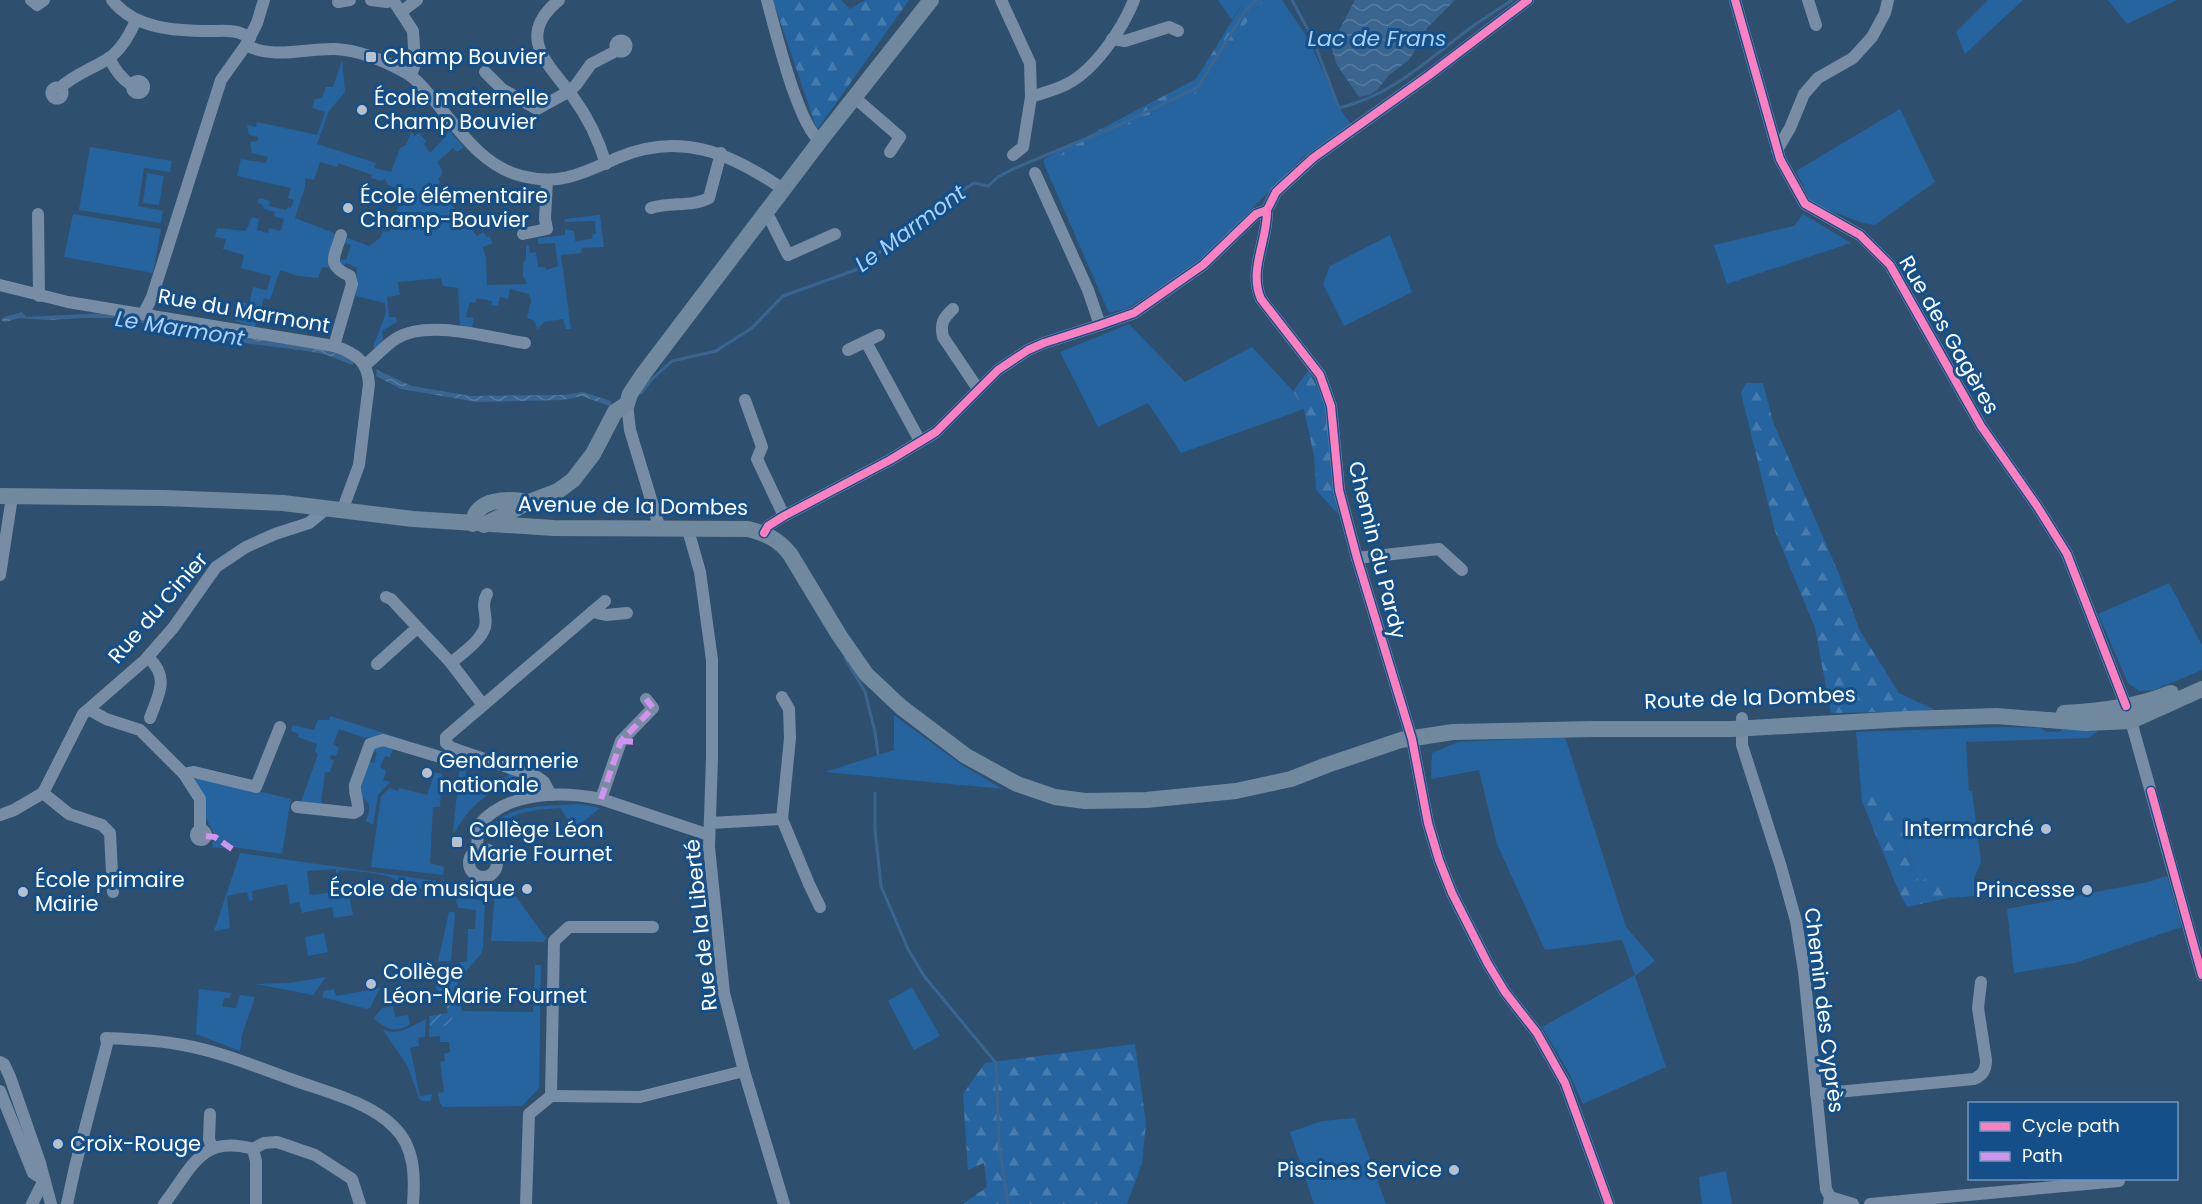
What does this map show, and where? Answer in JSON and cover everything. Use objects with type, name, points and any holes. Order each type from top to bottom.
[{"type":"main road","points":[[479,525],[558,491],[573,480],[593,454],[615,412],[627,404],[630,394],[644,373],[783,189],[931,0]]},
{"type":"main road","name":"Avenue de la Dombes","points":[[6,496],[164,498],[283,503],[479,525],[688,530],[748,529],[764,533],[780,542],[790,554],[857,661]]},
{"type":"main road","name":"Route de la Dombes","points":[[857,661],[866,674],[901,707],[966,756],[1027,788],[1071,800],[1104,802],[1236,791],[1292,779],[1378,747],[1453,732],[1742,724],[1856,715],[1907,719],[2079,712],[2129,714]]},
{"type":"main road","points":[[2129,714],[2153,700],[2202,680]]},
{"type":"main road","points":[[2129,714],[2202,689]]},
{"type":"street","points":[[31,0],[38,5],[44,0]]},
{"type":"street","points":[[112,0],[118,8],[148,25],[179,29],[235,31],[257,51],[270,53],[340,50],[377,59],[411,75],[486,158],[520,176],[547,180],[566,178],[580,175],[633,152],[660,147],[691,147],[721,153],[750,167],[783,189]]},
{"type":"street","points":[[144,313],[152,297],[221,80],[248,42],[264,0]]},
{"type":"street","points":[[371,0],[387,2],[393,0],[413,31],[415,64],[411,75]]},
{"type":"street","points":[[401,12],[417,0]]},
{"type":"street","points":[[559,0],[544,15],[538,41],[544,62],[568,92],[597,142],[606,164]]},
{"type":"street","points":[[767,0],[789,80],[812,133],[820,141]]},
{"type":"street","points":[[1000,0],[1030,63],[1031,97],[1021,152]]},
{"type":"street","points":[[1031,97],[1067,84],[1086,71],[1127,18],[1134,0]]},
{"type":"street","points":[[764,533],[768,526],[784,516],[936,432],[998,370],[1028,350],[1044,342],[1134,313],[1203,264],[1256,214],[1267,210],[1276,192],[1312,158],[1428,76],[1528,0]]},
{"type":"street","name":"Rue des Gagères","points":[[1735,0],[1780,159],[1805,204],[1860,235],[1890,265],[1981,426],[2037,506],[2067,554],[2129,714],[2202,975]]},
{"type":"street","points":[[1808,0],[1816,25]]},
{"type":"street","points":[[1777,150],[1790,128],[1804,94],[1818,78],[1853,58],[1872,37],[1882,20],[1888,0]]},
{"type":"street","points":[[60,88],[121,48],[136,20]]},
{"type":"street","points":[[1112,39],[1125,41],[1169,27],[1178,31]]},
{"type":"street","points":[[485,72],[502,89],[536,114],[576,85],[591,64],[618,50]]},
{"type":"street","points":[[109,58],[117,72],[132,85]]},
{"type":"street","points":[[855,98],[900,136],[890,152]]},
{"type":"street","points":[[651,208],[709,198],[721,153]]},
{"type":"street","points":[[1035,173],[1088,290],[1101,325]]},
{"type":"street","points":[[523,234],[546,229],[547,180]]},
{"type":"street","name":"Chemin du Pardy","points":[[1267,210],[1268,222],[1256,274],[1256,287],[1261,299],[1320,375],[1331,406],[1339,490],[1357,558],[1412,739],[1432,840],[1452,893],[1488,964],[1505,992],[1537,1033],[1565,1083],[1609,1204]]},
{"type":"street","points":[[38,214],[39,296]]},
{"type":"street","points":[[765,214],[770,219],[788,255],[835,234]]},
{"type":"street","points":[[334,346],[352,284],[350,276],[334,267],[341,235]]},
{"type":"street","name":"Rue du Marmont","points":[[0,286],[39,296],[334,346],[357,355],[365,365]]},
{"type":"street","points":[[953,309],[942,322],[943,337],[978,389]]},
{"type":"street","points":[[334,510],[359,465],[369,384],[365,365],[397,338],[416,330],[438,329],[525,343]]},
{"type":"street","points":[[848,350],[879,335]]},
{"type":"street","points":[[866,342],[920,441]]},
{"type":"street","points":[[745,400],[762,447],[757,459],[784,516]]},
{"type":"street","points":[[627,404],[630,430],[660,529]]},
{"type":"street","points":[[0,575],[6,496]]},
{"type":"street","name":"Rue du Cinier","points":[[43,793],[83,714],[148,657],[173,628],[216,567],[246,547],[275,534],[309,523],[334,510]]},
{"type":"street","name":"Rue de la Liberté","points":[[688,530],[700,572],[712,660],[709,829],[724,993],[744,1071],[784,1204]]},
{"type":"street","points":[[1357,558],[1438,549],[1462,570]]},
{"type":"street","points":[[451,663],[478,638],[485,627],[483,601],[487,594]]},
{"type":"street","points":[[386,597],[391,599],[451,663],[483,705]]},
{"type":"street","points":[[551,795],[544,782],[537,777],[461,752],[446,743],[446,738],[605,601]]},
{"type":"street","points":[[592,612],[606,615],[627,613]]},
{"type":"street","points":[[377,663],[417,628]]},
{"type":"street","points":[[148,657],[156,664],[162,677],[162,687],[150,718]]},
{"type":"street","points":[[782,697],[789,709],[790,738],[782,819],[820,907]]},
{"type":"street","points":[[601,799],[621,741],[653,708],[646,699]]},
{"type":"street","points":[[90,710],[106,719],[140,730],[184,774],[200,799],[200,830]]},
{"type":"street","name":"Chemin des Cyprès","points":[[1742,724],[1742,746],[1796,921],[1829,1201]]},
{"type":"street","points":[[184,774],[194,772],[256,787],[280,727]]},
{"type":"street","points":[[297,807],[354,813],[358,811],[355,785],[369,744],[376,741],[383,740],[457,762],[461,752]]},
{"type":"street","points":[[621,741],[638,742]]},
{"type":"street","points":[[0,815],[14,810],[43,793],[69,814],[102,825],[110,833],[113,892]]},
{"type":"street","points":[[477,850],[478,826],[491,813],[522,799],[551,795],[601,799],[709,829],[782,819]]},
{"type":"street","points":[[551,1096],[554,941],[569,927],[653,927]]},
{"type":"street","points":[[1816,1094],[1974,1079],[1981,1076],[1986,1068],[1978,1008],[1982,982]]},
{"type":"street","points":[[67,1204],[107,1044],[106,1038],[117,1038],[184,1045],[220,1055],[348,1100],[379,1116],[394,1127],[407,1146],[415,1178],[413,1204]]},
{"type":"street","points":[[0,1062],[10,1077],[40,1163],[51,1204]]},
{"type":"street","points":[[526,1204],[529,1114],[551,1096],[640,1097],[744,1071]]},
{"type":"street","points":[[0,1091],[33,1173],[44,1180]]},
{"type":"street","points":[[210,1114],[208,1139],[212,1148]]},
{"type":"street","points":[[164,1204],[202,1154],[212,1148],[226,1144],[254,1149],[264,1143],[277,1142],[315,1155],[352,1179],[360,1204]]},
{"type":"street","points":[[254,1149],[256,1204]]},
{"type":"street","points":[[32,1204],[44,1180]]},
{"type":"street","points":[[1870,1204],[2119,1181]]},
{"type":"street","points":[[1829,1201],[1853,1204]]},
{"type":"green space","points":[[773,0],[841,0],[850,9],[865,0],[909,0],[817,130]]},
{"type":"green space","points":[[1218,0],[1245,0],[1232,20]]},
{"type":"green space","points":[[1245,0],[1264,0],[1254,11],[1203,90],[1044,164],[1044,159],[1196,79]]},
{"type":"green space","points":[[1264,0],[1282,0],[1309,40],[1339,108],[1351,124],[1303,157],[1201,261],[1128,308],[1109,313],[1044,164],[1203,90],[1254,11]]},
{"type":"green space","points":[[1988,0],[2023,0],[1965,54],[1956,32]]},
{"type":"green space","points":[[2108,0],[2177,0],[2127,24]]},
{"type":"green space","points":[[342,60],[345,92],[329,111],[317,144],[376,163],[374,168],[391,172],[400,148],[406,145],[411,132],[415,136],[419,133],[426,141],[424,144],[430,153],[449,130],[464,147],[457,152],[453,148],[437,162],[442,170],[442,175],[438,179],[440,182],[438,187],[477,236],[483,232],[493,243],[483,247],[486,258],[487,285],[527,284],[523,276],[526,245],[529,246],[530,253],[536,252],[538,267],[545,267],[546,270],[558,266],[555,243],[538,244],[538,238],[565,235],[565,229],[574,231],[575,241],[592,239],[593,234],[596,234],[595,221],[565,222],[564,219],[600,215],[604,247],[582,248],[581,253],[561,255],[571,329],[566,329],[563,319],[544,322],[537,330],[535,321],[527,318],[531,301],[529,294],[510,289],[508,299],[500,297],[498,306],[492,305],[492,301],[477,298],[475,303],[470,302],[466,317],[474,318],[472,328],[460,326],[458,288],[443,286],[441,278],[398,282],[400,295],[387,297],[389,317],[396,317],[397,322],[382,331],[383,340],[376,349],[373,347],[386,313],[385,303],[356,296],[357,268],[346,263],[341,269],[339,259],[346,260],[351,245],[343,243],[345,237],[369,246],[380,238],[383,231],[389,232],[402,196],[409,198],[407,192],[388,185],[385,179],[381,181],[371,178],[372,175],[338,163],[337,167],[320,162],[314,180],[305,178],[305,187],[295,218],[334,233],[329,268],[322,267],[318,278],[298,276],[280,270],[270,300],[264,298],[255,327],[235,321],[238,301],[249,304],[253,287],[267,290],[271,276],[241,268],[244,255],[223,249],[226,239],[215,237],[217,228],[246,231],[252,217],[259,219],[257,230],[268,233],[269,228],[281,231],[284,219],[274,216],[275,212],[264,209],[263,205],[257,202],[260,198],[270,201],[269,206],[286,210],[288,207],[291,208],[294,200],[288,198],[291,188],[237,176],[241,159],[266,163],[268,157],[252,153],[250,142],[257,141],[258,137],[249,135],[247,125],[256,127],[257,122],[317,135],[325,112],[312,108],[315,99],[322,98],[326,87],[333,87]]},
{"type":"green space","points":[[1900,109],[1935,182],[1875,225],[1863,223],[1812,204],[1796,171]]},
{"type":"green space","points":[[90,147],[172,161],[170,172],[144,168],[138,206],[163,211],[161,223],[79,210]]},
{"type":"green space","points":[[147,173],[164,176],[159,205],[143,203]]},
{"type":"green space","points":[[73,214],[161,229],[153,273],[64,257]]},
{"type":"green space","points":[[1803,214],[1851,243],[1727,284],[1714,245],[1794,226]]},
{"type":"green space","points":[[1390,235],[1412,292],[1344,326],[1323,284],[1330,266]]},
{"type":"green space","points":[[1129,324],[1185,382],[1252,347],[1293,391],[1304,409],[1181,453],[1148,403],[1098,427],[1060,352]]},
{"type":"green space","points":[[1309,370],[1328,410],[1331,473],[1338,514],[1316,490],[1314,456],[1304,410],[1293,391]]},
{"type":"green space","points":[[1746,383],[1763,383],[1773,422],[1839,574],[1860,631],[1899,693],[1937,711],[1831,713],[1815,628],[1775,531],[1741,393]]},
{"type":"green space","points":[[2169,583],[2202,645],[2202,670],[2154,690],[2139,691],[2128,683],[2098,614]]},
{"type":"green space","points":[[894,715],[962,765],[1003,789],[825,772],[894,750]]},
{"type":"green space","points":[[330,716],[409,741],[380,736],[365,738],[339,729],[333,744],[339,748],[336,756],[331,755],[330,759],[334,760],[330,772],[325,772],[321,804],[301,802],[318,754],[315,752],[317,744],[298,737],[299,734],[291,731],[293,725],[314,730],[318,720],[329,720]]},
{"type":"green space","points":[[2002,727],[2041,728],[2046,732],[2059,732],[2064,728],[2096,729],[2097,732],[2088,738],[1966,742],[1969,791],[1972,791],[1981,862],[1974,878],[1974,896],[1948,898],[1933,877],[1919,882],[1894,809],[1876,784],[1861,788],[1856,732]]},
{"type":"green space","points":[[1565,737],[1626,927],[1655,961],[1635,976],[1666,1067],[1583,1104],[1569,1073],[1542,1027],[1635,975],[1622,940],[1545,950],[1497,844],[1479,770],[1431,779],[1432,753],[1458,742]]},
{"type":"green space","points":[[376,744],[393,749],[390,757],[385,756],[380,767],[386,771],[383,780],[390,782],[378,795],[373,825],[366,821],[369,807],[358,792],[368,761],[374,763],[377,753],[372,750]]},
{"type":"green space","points":[[469,759],[464,782],[482,789],[484,782],[492,784],[494,779],[507,777],[509,773],[532,780],[534,783],[514,784],[493,792],[471,809],[453,832],[460,764]]},
{"type":"green space","points":[[435,772],[442,774],[440,807],[433,807],[430,863],[444,867],[443,875],[371,867],[381,796],[390,788],[427,795]]},
{"type":"green space","points":[[197,777],[291,799],[282,854],[232,847],[228,849],[212,847],[214,834],[203,812],[195,781]]},
{"type":"green space","points":[[1877,783],[1894,809],[1919,882],[1933,876],[1948,898],[1907,907],[1862,801],[1861,788]]},
{"type":"green space","points":[[579,804],[600,808],[574,829],[560,808],[517,815],[502,823],[496,829],[498,832],[491,828],[508,814],[519,810]]},
{"type":"green space","points":[[240,853],[443,882],[436,887],[422,889],[387,876],[364,872],[340,870],[336,874],[336,869],[307,871],[310,895],[349,893],[353,915],[334,918],[332,907],[302,913],[299,902],[290,904],[287,884],[252,891],[253,900],[249,901],[247,892],[227,896],[230,928],[214,931]]},
{"type":"green space","points":[[2167,876],[2182,927],[2075,963],[2014,973],[2007,909],[2148,882]]},
{"type":"green space","points":[[506,883],[546,938],[544,942],[491,941],[495,891]]},
{"type":"green space","points":[[457,897],[485,901],[481,954],[464,973],[461,973],[460,962],[467,962],[468,929],[475,929],[476,910],[459,908]]},
{"type":"green space","points":[[449,912],[455,914],[451,961],[438,961]]},
{"type":"green space","points":[[324,933],[328,952],[308,956],[305,937]]},
{"type":"green space","points":[[535,965],[541,965],[539,1088],[522,1106],[443,1107],[438,1093],[444,1092],[440,1062],[445,1061],[444,1054],[450,1052],[449,1042],[440,1042],[440,1036],[429,1037],[429,1029],[452,1024],[445,996],[442,996],[436,988],[438,967],[444,967],[447,973],[450,969],[456,974],[462,1011],[533,1012]]},
{"type":"green space","points":[[326,977],[313,995],[256,984],[289,983]]},
{"type":"green space","points":[[912,987],[940,1036],[914,1050],[888,1001]]},
{"type":"green space","points":[[380,988],[370,1008],[367,1009],[322,997],[324,991],[334,989],[336,996]]},
{"type":"green space","points":[[199,989],[231,993],[230,998],[224,998],[222,1007],[236,1008],[240,995],[255,997],[242,1035],[240,1051],[196,1034]]},
{"type":"green space","points":[[445,995],[453,1007],[452,1024],[430,1029],[429,1016],[448,1013]]},
{"type":"green space","points":[[393,1006],[395,1017],[408,1015],[410,1024],[400,1029],[391,1029],[374,1018],[382,1008]]},
{"type":"green space","points":[[426,1019],[425,1037],[418,1038],[419,1046],[410,1048],[420,1096],[432,1094],[431,1101],[422,1101],[419,1098],[407,1065],[383,1030],[400,1031]]},
{"type":"green space","points":[[1135,1044],[1146,1123],[1142,1163],[1127,1204],[963,1204],[987,1187],[984,1163],[968,1170],[963,1094],[985,1063]]},
{"type":"green space","points":[[1355,1118],[1386,1204],[1314,1204],[1290,1132],[1323,1121]]},
{"type":"green space","points":[[1726,1171],[1732,1204],[1702,1204],[1699,1177]]},
{"type":"water","name":"Lac de Frans","points":[[1355,0],[1455,0],[1428,27],[1409,60],[1389,75],[1377,90],[1359,97],[1337,65],[1331,46]]},
{"type":"water","points":[[22,312],[26,317],[106,313],[328,351],[354,360],[353,365],[324,354],[221,340],[119,318],[49,320],[19,318],[5,322],[1,320]]},
{"type":"water","points":[[377,370],[412,386],[470,396],[564,395],[583,392],[611,401],[612,407],[582,396],[563,400],[477,402],[401,389],[376,376]]},
{"type":"waterway","name":"Le Marmont","points":[[641,393],[652,379],[672,361],[716,351],[752,328],[783,296],[864,267],[909,224],[974,183],[988,186],[998,177],[1015,168],[1119,125],[1198,87],[1245,11],[1256,0]]},
{"type":"waterway","name":"Le Marmont","points":[[1292,0],[1312,37],[1339,108],[1359,102],[1394,85],[1512,0]]},
{"type":"waterway","points":[[845,658],[865,692],[878,754]]},
{"type":"waterway","points":[[875,793],[875,829],[881,886],[908,949],[924,976],[996,1063],[999,1144],[1008,1204]]},
{"type":"marked path","points":[[601,799],[621,741],[653,708],[646,699]]},
{"type":"marked path","points":[[621,741],[638,742]]},
{"type":"marked path","points":[[206,836],[215,837],[232,849]]},
{"type":"cycle path","points":[[764,533],[768,526],[784,516],[890,460],[936,432],[998,370],[1028,350],[1134,313],[1203,265],[1256,214],[1267,210],[1276,192],[1313,158],[1428,76],[1528,0]]},
{"type":"cycle path","points":[[1735,0],[1780,159],[1805,204],[1860,235],[1890,265],[1981,426],[2037,506],[2067,554],[2126,706]]},
{"type":"cycle path","points":[[1267,210],[1265,232],[1257,266],[1258,288],[1261,299],[1320,375],[1331,406],[1339,490],[1357,558],[1412,739],[1428,823],[1439,860],[1452,893],[1488,964],[1505,992],[1537,1033],[1565,1083],[1609,1204]]},
{"type":"cycle path","points":[[2151,791],[2202,975]]},
{"type":"place","name":"Champ Bouvier","points":[[371,57]]},
{"type":"place","name":"École maternelle Champ Bouvier","points":[[362,110]]},
{"type":"place","name":"École élémentaire Champ-Bouvier","points":[[348,208]]},
{"type":"place","name":"Gendarmerie nationale","points":[[427,773]]},
{"type":"place","name":"Intermarché","points":[[2046,829]]},
{"type":"place","name":"Collège Léon Marie Fournet","points":[[457,842]]},
{"type":"place","name":"École de musique","points":[[527,889]]},
{"type":"place","name":"Princesse","points":[[2087,890]]},
{"type":"place","name":"École primaire Mairie","points":[[23,892]]},
{"type":"place","name":"Collège Léon-Marie Fournet","points":[[371,984]]},
{"type":"place","name":"Croix-Rouge","points":[[58,1144]]},
{"type":"place","name":"Piscines Service","points":[[1454,1170]]}]
